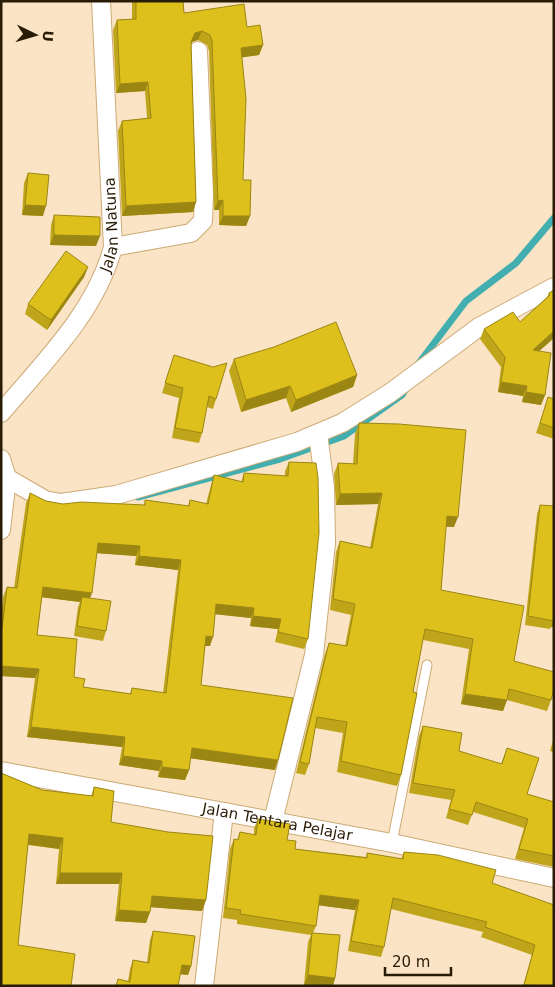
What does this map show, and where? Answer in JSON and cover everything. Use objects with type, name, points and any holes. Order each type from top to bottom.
[{"type":"street","name":"Jalan Natuna","points":[[1,413],[64,338],[82,312],[108,267],[113,248],[101,1]]},
{"type":"street","points":[[113,248],[191,233],[203,221],[204,194],[198,50]]},
{"type":"street","points":[[7,478],[44,500],[61,503],[116,494],[318,434],[390,393],[479,327],[554,287]]},
{"type":"street","points":[[274,821],[314,655],[326,543],[325,487],[318,434]]},
{"type":"street","points":[[1,459],[7,478],[1,530]]},
{"type":"street","name":"Jalan Tentara Pelajar","points":[[1,771],[392,843],[554,878]]},
{"type":"street","points":[[204,986],[224,812]]},
{"type":"lane","points":[[392,843],[427,665]]},
{"type":"building","points":[[136,1],[183,1],[184,13],[244,4],[247,27],[260,25],[263,45],[241,48],[246,99],[243,180],[251,180],[250,216],[223,216],[223,200],[218,201],[212,41],[210,35],[202,31],[195,33],[191,42],[196,202],[126,206],[122,121],[151,118],[148,82],[120,84],[117,20],[136,19]]},
{"type":"building","points":[[28,173],[49,175],[46,206],[25,205]]},
{"type":"building","points":[[54,215],[100,217],[100,236],[54,235]]},
{"type":"building","points":[[66,251],[88,267],[51,320],[28,304]]},
{"type":"building","points":[[554,290],[554,331],[533,350],[551,353],[545,395],[526,392],[527,386],[501,382],[505,357],[484,329],[513,312],[520,322]]},
{"type":"building","points":[[336,322],[357,375],[296,400],[290,386],[246,400],[234,359],[274,347]]},
{"type":"building","points":[[174,355],[213,367],[227,363],[216,399],[209,396],[202,433],[175,428],[183,388],[165,383]]},
{"type":"building","points":[[548,397],[554,399],[554,428],[540,423]]},
{"type":"building","points":[[359,423],[399,424],[466,430],[458,517],[447,516],[441,590],[524,606],[514,661],[554,672],[554,689],[551,700],[509,689],[507,700],[465,694],[473,639],[425,629],[413,692],[417,693],[401,775],[341,761],[347,722],[317,717],[309,764],[300,762],[329,643],[347,646],[355,604],[333,599],[340,541],[372,548],[382,493],[340,494],[338,463],[357,464]]},
{"type":"building","points":[[289,462],[316,463],[319,533],[308,639],[278,632],[281,619],[253,616],[254,608],[216,604],[213,637],[206,636],[201,685],[293,698],[278,760],[192,748],[189,770],[162,767],[162,761],[123,756],[125,737],[31,727],[39,669],[1,666],[1,629],[7,587],[17,588],[30,493],[46,501],[63,504],[81,502],[145,505],[145,500],[189,506],[190,500],[208,504],[214,475],[243,482],[244,473],[288,476]],"holes":[[[98,543],[140,546],[139,556],[181,560],[166,693],[132,688],[131,694],[83,687],[85,679],[74,677],[77,639],[37,635],[43,587],[92,593]]]},
{"type":"building","points":[[540,505],[554,506],[554,621],[528,616]]},
{"type":"building","points":[[82,597],[111,601],[106,631],[77,626]]},
{"type":"building","points":[[423,726],[462,733],[459,751],[502,764],[507,748],[539,758],[527,794],[554,802],[554,856],[519,849],[528,819],[476,802],[472,815],[449,809],[455,790],[413,783]]},
{"type":"building","points":[[1,773],[42,790],[93,796],[94,787],[114,791],[111,822],[168,832],[213,836],[206,900],[152,896],[150,912],[119,910],[122,873],[60,873],[63,838],[29,834],[18,945],[75,954],[71,986],[1,986]]},
{"type":"building","points":[[258,819],[290,824],[287,840],[296,841],[295,849],[367,858],[367,853],[403,859],[404,852],[438,855],[496,870],[492,883],[554,905],[554,986],[524,985],[535,945],[485,927],[487,922],[393,898],[384,947],[351,941],[359,900],[320,895],[316,926],[240,914],[241,910],[226,908],[234,839],[238,840],[240,832],[256,835]]},
{"type":"building","points":[[153,931],[195,936],[191,966],[182,965],[178,986],[116,986],[118,979],[130,982],[133,960],[149,963]]},
{"type":"building","points":[[312,933],[340,935],[335,978],[308,975]]},
{"type":"waterway","points":[[416,367],[466,301],[516,263],[554,218]]},
{"type":"waterway","points":[[138,497],[280,459],[344,436],[402,395],[406,388]]}]
